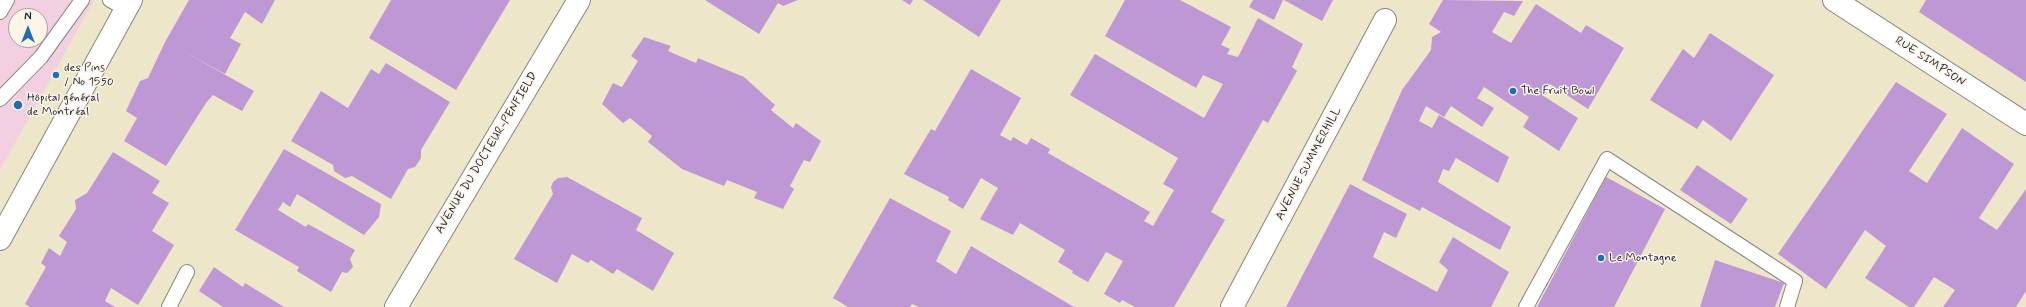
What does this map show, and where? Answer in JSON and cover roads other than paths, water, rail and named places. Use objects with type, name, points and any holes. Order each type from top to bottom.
[{"type":"main road","name":"AVENUE DU DOCTEUR-PENFIELD","points":[[396,307],[579,0]]},
{"type":"main road","name":"RUE SIMPSON","points":[[1834,0],[2026,124]]},
{"type":"main road","points":[[0,239],[122,3]]},
{"type":"main road","name":"AVENUE SUMMERHILL","points":[[1232,307],[1385,20]]},
{"type":"lane","points":[[0,12],[7,0]]},
{"type":"lane","points":[[0,99],[41,57],[82,0]]},
{"type":"lane","points":[[1526,307],[1607,159],[1795,281],[1786,307]]},
{"type":"lane","points":[[169,307],[187,272]]},
{"type":"place","name":"des Pins / No 1550","points":[[56,75]]},
{"type":"place","name":"The Fruit Bowl","points":[[1513,91]]},
{"type":"place","name":"Hôpital général de Montréal","points":[[18,105]]},
{"type":"place","name":"Le Montagne","points":[[1601,258]]}]
